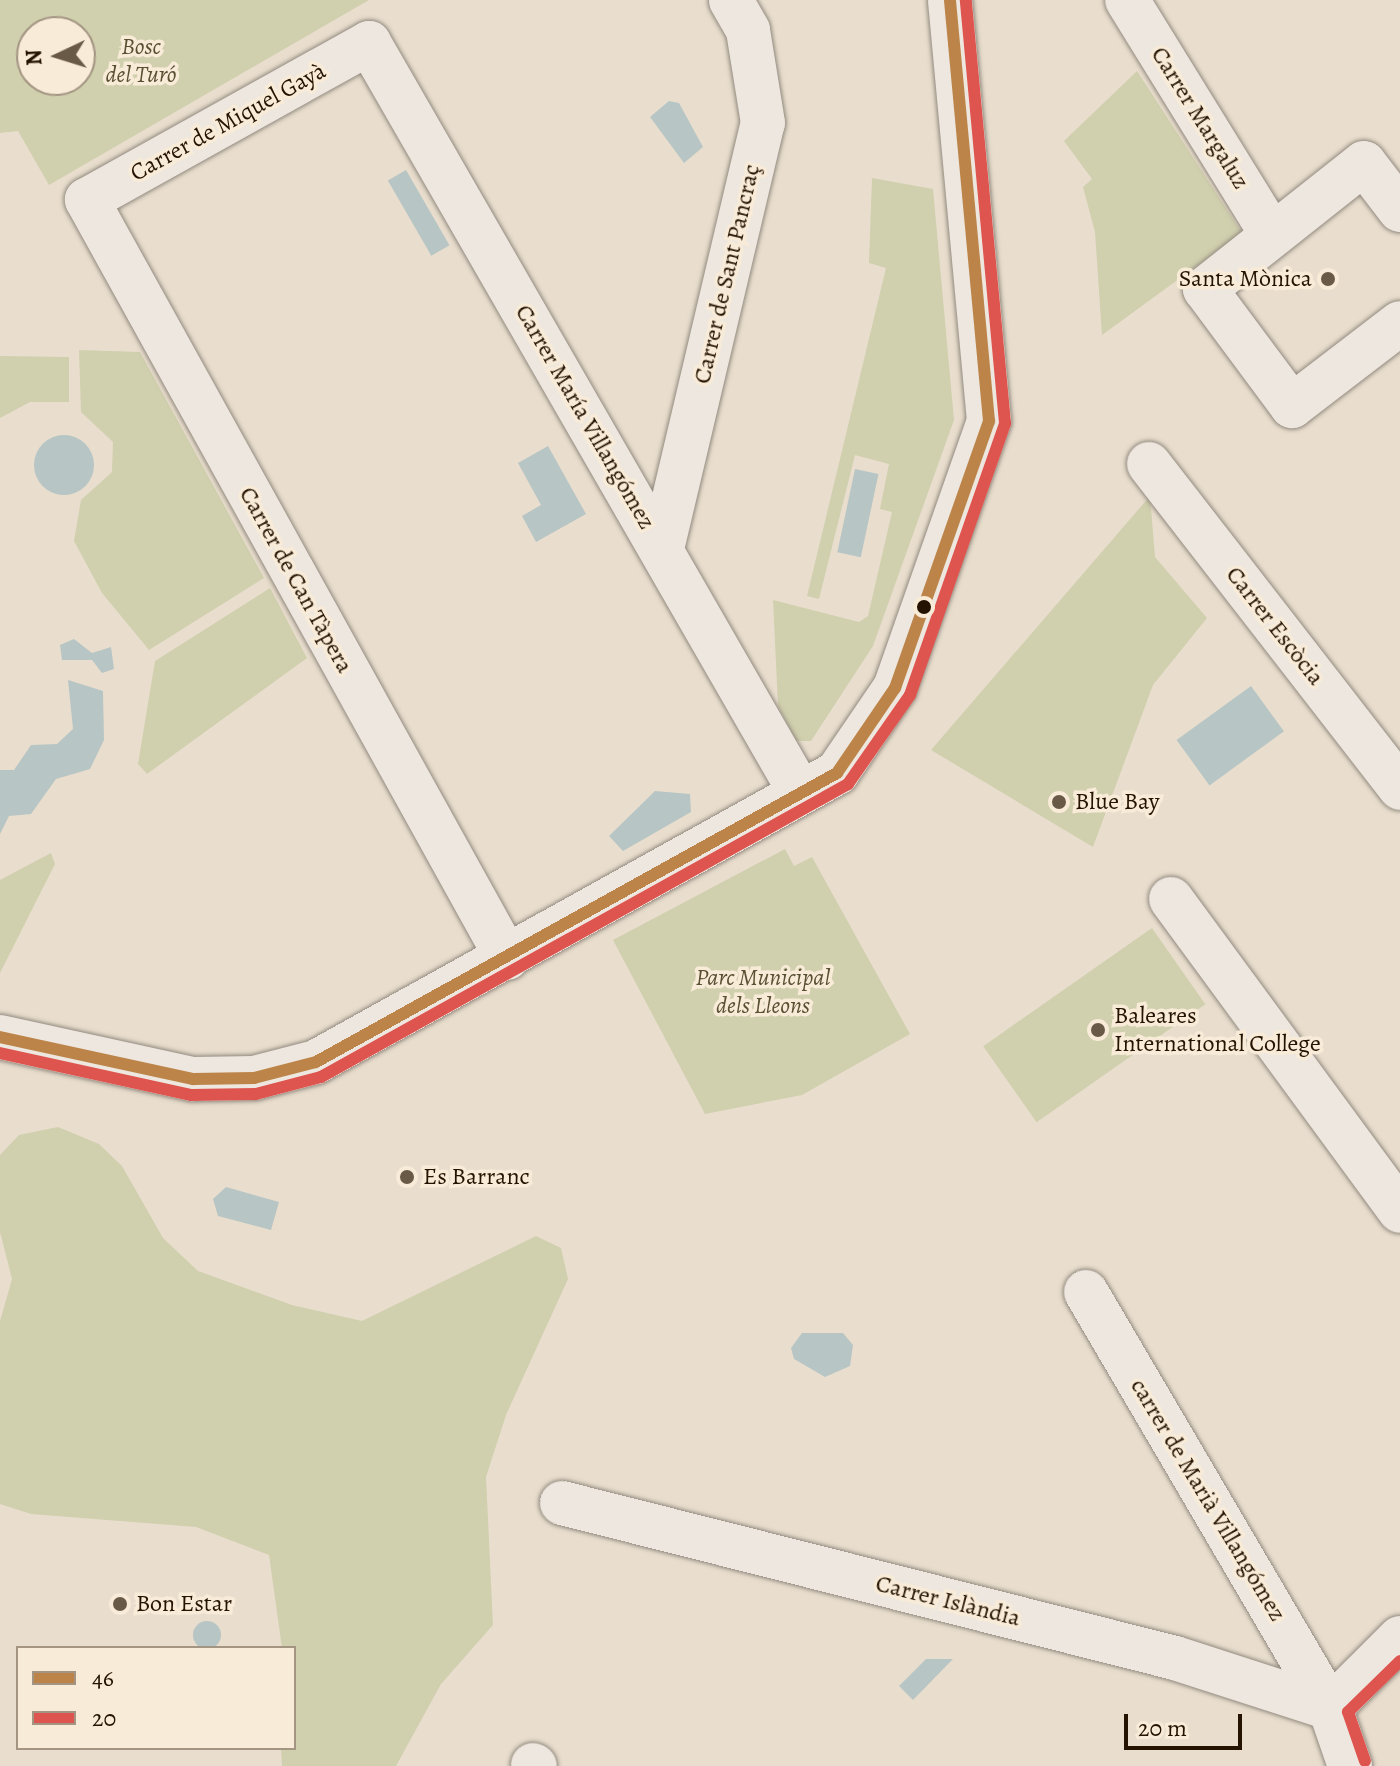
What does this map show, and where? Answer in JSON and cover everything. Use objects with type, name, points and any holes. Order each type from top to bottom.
[{"type":"street","name":"Carrer de Sant Pancraç","points":[[662,549],[763,123],[748,30],[731,0]]},
{"type":"street","points":[[0,1037],[193,1079],[254,1078],[316,1062],[837,773],[895,688],[989,421],[950,0]]},
{"type":"street","name":"Carrer Margaluz","points":[[1127,0],[1272,235]]},
{"type":"street","name":"Carrer María Villangómez","points":[[369,43],[800,792]]},
{"type":"street","name":"Carrer de Miquel Gayà","points":[[87,200],[369,43]]},
{"type":"street","points":[[1400,210],[1364,163],[1205,289],[1292,406],[1400,323]]},
{"type":"street","name":"Carrer de Can Tàpera","points":[[87,200],[507,958]]},
{"type":"street","name":"Carrer Escòcia","points":[[1149,464],[1400,788]]},
{"type":"street","points":[[1171,899],[1400,1211]]},
{"type":"street","name":"carrer de Marià Villangómez","points":[[1086,1292],[1330,1708],[1350,1766]]},
{"type":"street","name":"Carrer Islàndia","points":[[562,1503],[1175,1658],[1330,1708]]},
{"type":"street","points":[[1330,1708],[1400,1638]]},
{"type":"green space","name":"Bosc del Turó","points":[[0,0],[369,0],[49,185],[18,131],[0,133]]},
{"type":"green space","points":[[1137,71],[1242,233],[1102,335],[1095,232],[1083,187],[1092,179],[1064,141]]},
{"type":"green space","points":[[872,178],[933,189],[954,420],[873,646],[811,741],[796,741],[778,706],[773,600],[859,622],[868,616],[892,512],[880,509],[889,464],[855,455],[819,599],[807,596],[886,268],[869,263]]},
{"type":"green space","points":[[79,350],[140,352],[264,578],[149,650],[102,593],[74,541],[81,500],[112,472],[113,442],[81,412]]},
{"type":"green space","points":[[0,356],[69,357],[69,402],[30,402],[0,418]]},
{"type":"green space","points":[[1150,496],[1155,557],[1207,618],[1153,685],[1093,847],[931,750]]},
{"type":"green space","points":[[270,588],[307,658],[147,774],[138,764],[155,661]]},
{"type":"green space","name":"Parc Municipal dels Lleons","points":[[785,849],[794,866],[812,857],[910,1034],[802,1095],[705,1114],[613,940]]},
{"type":"green space","points":[[51,853],[55,864],[0,973],[0,880]]},
{"type":"green space","name":"Baleares International College","points":[[1152,928],[1205,1004],[1037,1122],[983,1046]]},
{"type":"green space","points":[[58,1127],[99,1144],[122,1166],[163,1238],[198,1271],[292,1305],[362,1321],[536,1236],[561,1248],[568,1279],[506,1415],[486,1477],[493,1625],[441,1684],[396,1766],[282,1766],[281,1750],[296,1750],[296,1646],[282,1646],[269,1555],[196,1527],[31,1514],[0,1504],[0,1321],[12,1279],[0,1232],[0,1155],[19,1135]]},
{"type":"shaded area","points":[[669,101],[679,103],[703,147],[684,163],[650,117]]},
{"type":"shaded area","points":[[406,170],[450,245],[431,256],[388,180]]},
{"type":"shaded area","points":[[64,435],[86,443],[94,465],[86,487],[64,495],[42,487],[34,465],[42,443]]},
{"type":"shaded area","points":[[548,446],[586,514],[536,542],[522,516],[541,505],[518,463]]},
{"type":"shaded area","points":[[855,469],[878,474],[861,557],[837,552]]},
{"type":"shaded area","points":[[74,639],[92,653],[111,647],[114,669],[102,673],[92,660],[62,660],[60,645]]},
{"type":"shaded area","points":[[68,680],[103,691],[104,740],[90,769],[56,779],[31,814],[9,816],[0,834],[0,770],[14,770],[31,745],[57,744],[73,729]]},
{"type":"shaded area","points":[[1251,686],[1284,731],[1209,785],[1177,740]]},
{"type":"shaded area","points":[[655,791],[690,794],[691,812],[623,851],[609,836]]},
{"type":"shaded area","points":[[226,1187],[279,1202],[271,1230],[218,1216],[213,1199]]},
{"type":"shaded area","points":[[802,1333],[843,1333],[853,1345],[850,1366],[825,1377],[794,1359],[791,1348]]},
{"type":"shaded area","points":[[202,1622],[212,1622],[220,1630],[220,1640],[215,1646],[199,1646],[194,1640],[194,1630]]},
{"type":"shaded area","points":[[926,1659],[953,1659],[913,1700],[899,1686]]},
{"type":"transit line","name":"46","points":[[0,1037],[193,1079],[254,1078],[316,1062],[837,773],[895,688],[989,421],[950,0]]},
{"type":"transit line","name":"20","points":[[0,1053],[191,1095],[256,1094],[321,1077],[848,784],[910,695],[1005,423],[966,0]]},
{"type":"transit line","name":"20","points":[[1365,1761],[1348,1712],[1400,1661]]},
{"type":"place","name":"Santa Mònica","points":[[1328,279]]},
{"type":"place","name":"Blue Bay","points":[[1059,802]]},
{"type":"place","name":"Baleares International College","points":[[1098,1030]]},
{"type":"place","name":"Es Barranc","points":[[407,1177]]},
{"type":"place","name":"Bon Estar","points":[[120,1604]]}]
